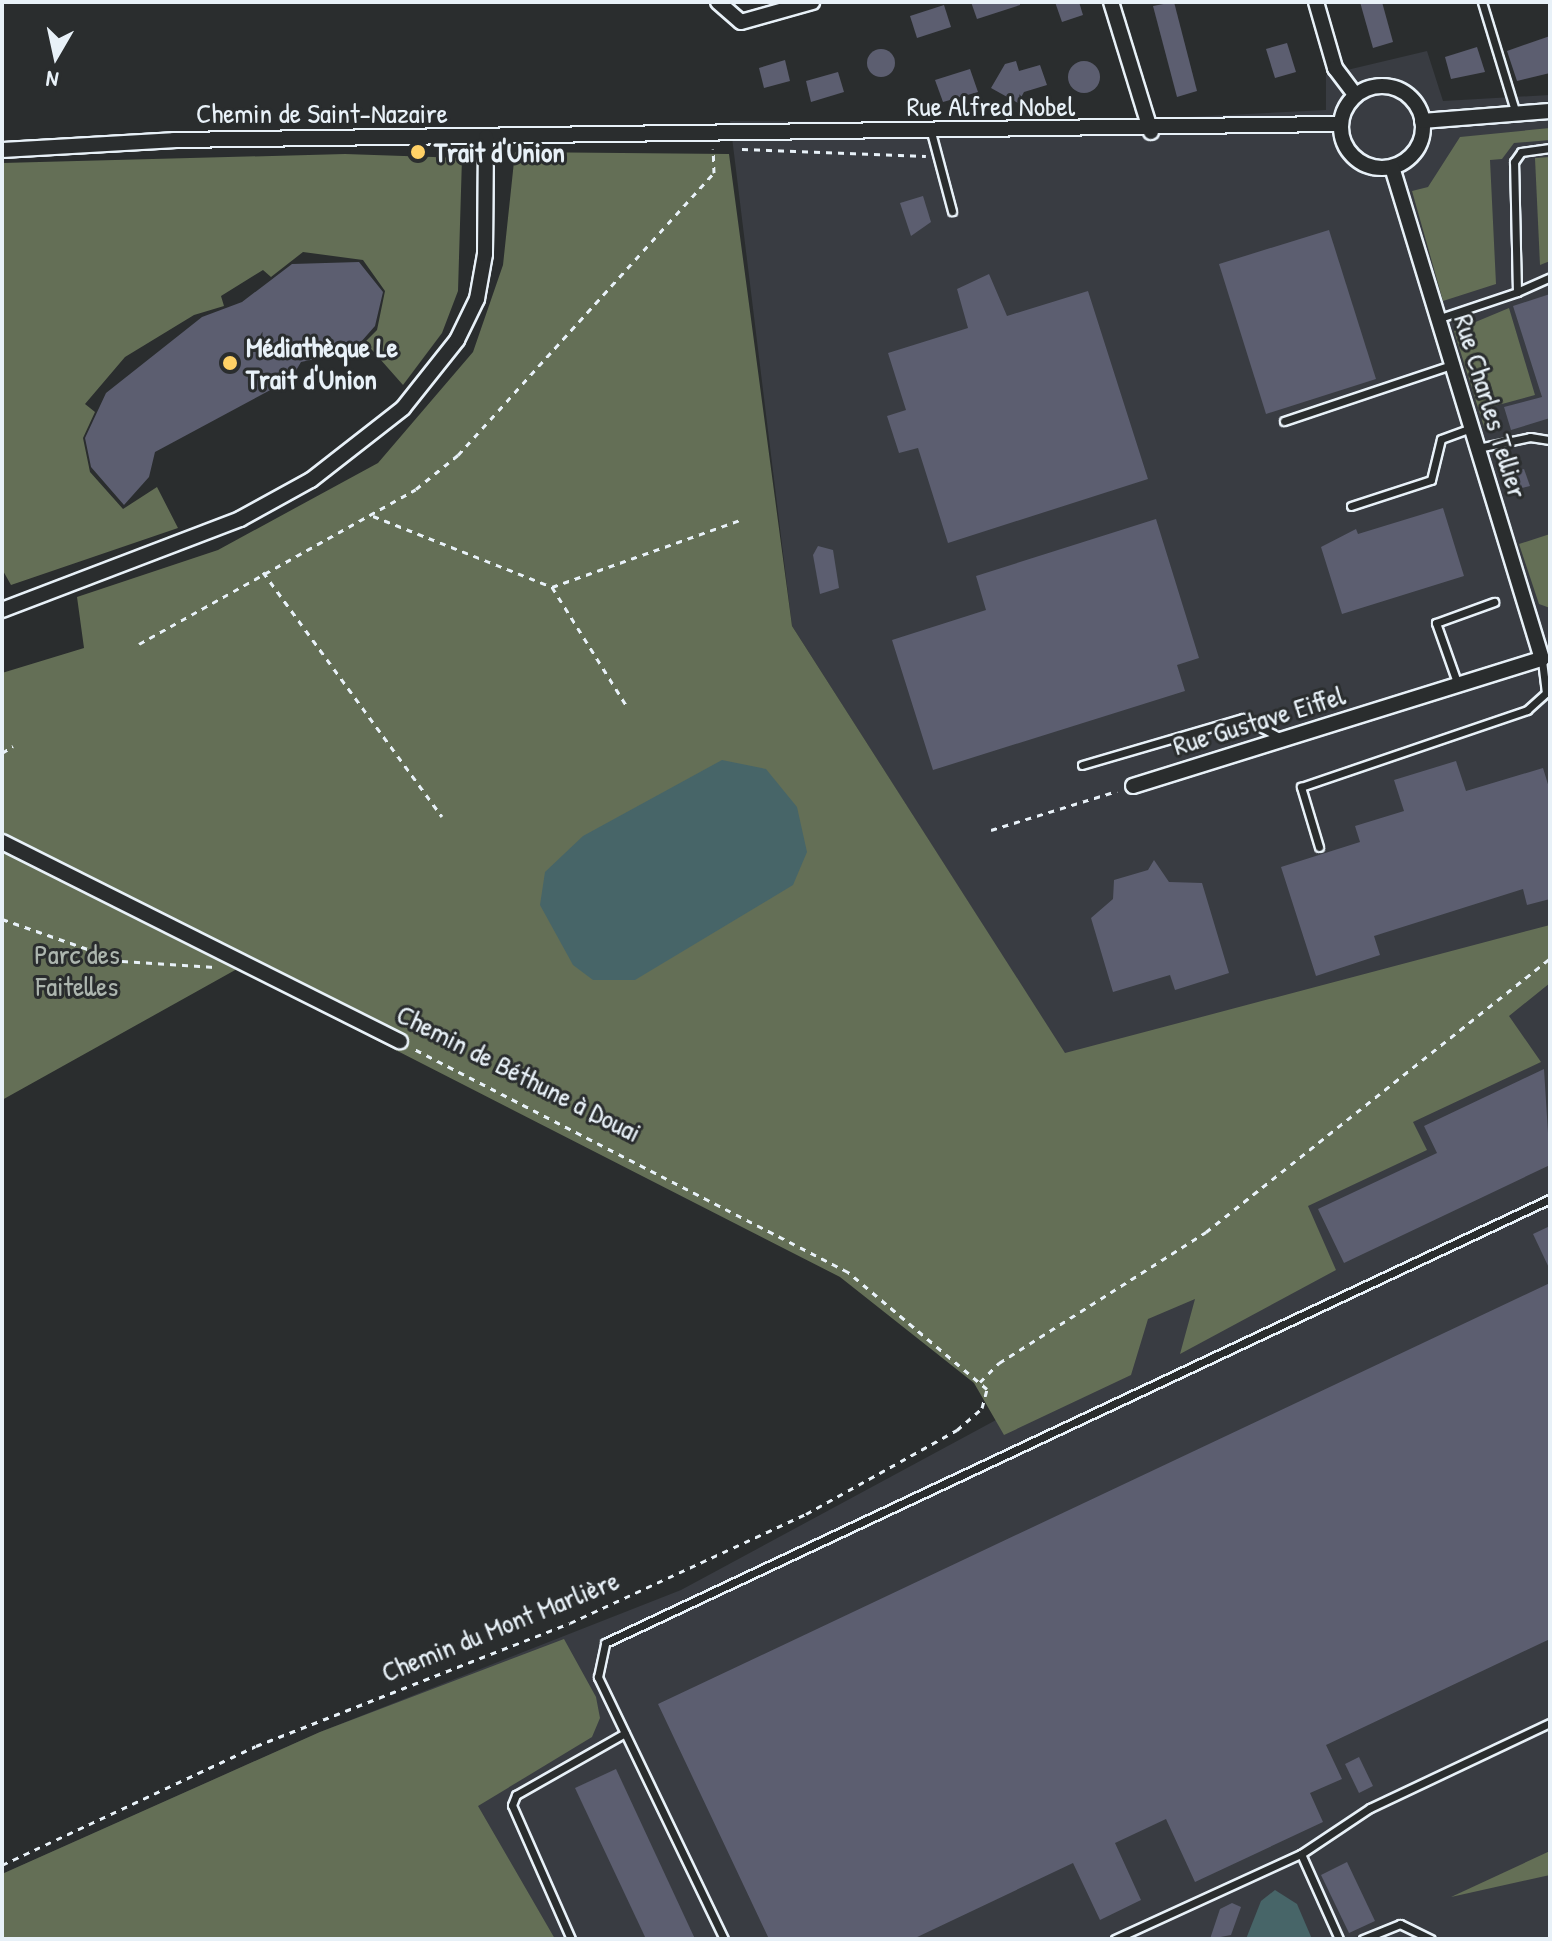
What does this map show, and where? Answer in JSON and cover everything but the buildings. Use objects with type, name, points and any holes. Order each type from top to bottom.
[{"type":"street","points":[[718,2],[741,22],[812,2]]},
{"type":"street","points":[[1111,2],[1151,132]]},
{"type":"street","points":[[1316,2],[1335,68],[1355,95]]},
{"type":"street","points":[[1391,87],[1412,99],[1422,121],[1419,144],[1392,167],[1362,163],[1342,140],[1340,124],[1355,95],[1391,87]]},
{"type":"street","points":[[1422,121],[1550,111]]},
{"type":"street","name":"Rue Alfred Nobel","points":[[642,134],[708,138],[931,132],[1151,132],[1340,124]]},
{"type":"street","name":"Chemin de Saint-Nazaire","points":[[2,150],[642,134]]},
{"type":"street","points":[[2,610],[240,519],[311,480],[403,408],[457,340],[477,299],[485,254],[486,137]]},
{"type":"street","name":"Rue Charles Tellier","points":[[1392,167],[1542,659]]},
{"type":"street","name":"Rue Gustave Eiffel","points":[[1133,786],[1542,659]]},
{"type":"street","name":"Chemin de Béthune à Douai","points":[[2,842],[400,1041]]},
{"type":"lane","points":[[1482,2],[1516,114]]},
{"type":"lane","points":[[931,132],[933,156],[952,211]]},
{"type":"lane","points":[[1517,292],[1514,162],[1521,152],[1550,148]]},
{"type":"lane","points":[[1437,319],[1517,292],[1550,277]]},
{"type":"lane","points":[[1284,421],[1451,365]]},
{"type":"lane","points":[[1351,506],[1431,480],[1441,439],[1471,428]]},
{"type":"lane","points":[[1477,449],[1530,437],[1550,440]]},
{"type":"lane","points":[[1458,685],[1436,623],[1494,602]]},
{"type":"lane","points":[[1319,847],[1301,787],[1527,710],[1546,693],[1542,659]]},
{"type":"lane","points":[[1082,765],[1243,718],[1283,739]]},
{"type":"lane","points":[[724,1939],[598,1677],[605,1643],[1550,1199]]},
{"type":"lane","points":[[1115,1939],[1301,1854],[1370,1808],[1550,1723]]},
{"type":"lane","points":[[571,1939],[512,1805],[516,1795],[625,1733]]},
{"type":"lane","points":[[1301,1854],[1339,1939]]},
{"type":"lane","points":[[1363,1939],[1400,1924],[1431,1939]]},
{"type":"path","points":[[139,644],[263,572],[371,515],[458,455],[714,173],[708,138],[933,156]]},
{"type":"path","points":[[371,515],[552,587],[628,708]]},
{"type":"path","points":[[552,587],[743,519]]},
{"type":"path","points":[[263,572],[442,817]]},
{"type":"path","points":[[2,753],[13,746]]},
{"type":"path","points":[[991,830],[1133,786]]},
{"type":"path","points":[[2,919],[122,961],[222,968],[242,960]]},
{"type":"path","points":[[980,1382],[999,1363],[1206,1232],[1550,958]]},
{"type":"path","name":"Chemin de Béthune à Douai","points":[[400,1041],[848,1272],[987,1389]]},
{"type":"path","name":"Chemin du Mont Marlière","points":[[2,1865],[256,1746],[570,1623],[806,1514],[957,1430],[982,1408],[987,1389]]},
{"type":"shaded area","points":[[1427,51],[1443,101],[1550,95],[1550,1939],[2,1939],[2,1874],[320,1732],[681,1590],[996,1420],[1195,1258],[792,626],[730,121],[1066,123],[1326,110],[1326,75]]},
{"type":"green space","points":[[1550,128],[1550,140],[1514,143],[1502,159],[1490,160],[1496,284],[1443,301],[1412,191],[1428,187],[1460,137]]},
{"type":"green space","name":"Parc des Faitelles","points":[[515,152],[729,154],[792,626],[1065,1053],[1550,925],[1550,983],[1509,1016],[1541,1062],[1413,1122],[1427,1150],[1308,1206],[1336,1270],[1180,1354],[1195,1299],[1148,1319],[1131,1375],[1004,1435],[974,1383],[840,1277],[237,969],[2,1100],[2,673],[84,648],[77,597],[218,550],[378,463],[473,352],[503,265]]},
{"type":"green space","points":[[345,154],[462,158],[458,291],[442,333],[403,385],[365,342],[377,330],[385,291],[363,260],[303,252],[271,277],[263,270],[221,296],[224,306],[194,315],[125,357],[85,404],[95,412],[83,438],[90,472],[123,509],[157,487],[178,528],[11,585],[2,569],[2,163]]},
{"type":"green space","points":[[1550,157],[1550,261],[1540,265],[1535,158]]},
{"type":"green space","points":[[1509,308],[1535,395],[1491,407],[1496,426],[1485,430],[1454,331]]},
{"type":"green space","points":[[1550,534],[1550,608],[1539,604],[1519,544]]},
{"type":"green space","points":[[564,1639],[596,1697],[600,1718],[592,1737],[478,1806],[555,1939],[2,1939],[2,1874],[320,1732]]},
{"type":"green space","points":[[1550,1851],[1550,1875],[1451,1897]]},
{"type":"water","points":[[722,760],[766,769],[797,807],[807,852],[793,885],[635,980],[593,980],[573,965],[540,905],[545,872],[583,836]]},
{"type":"water","points":[[1275,1890],[1297,1904],[1312,1939],[1246,1939],[1261,1901]]},
{"type":"place","name":"Trait d'Union","points":[[418,152]]},
{"type":"place","name":"Médiathèque Le Trait d'Union","points":[[230,363]]}]
